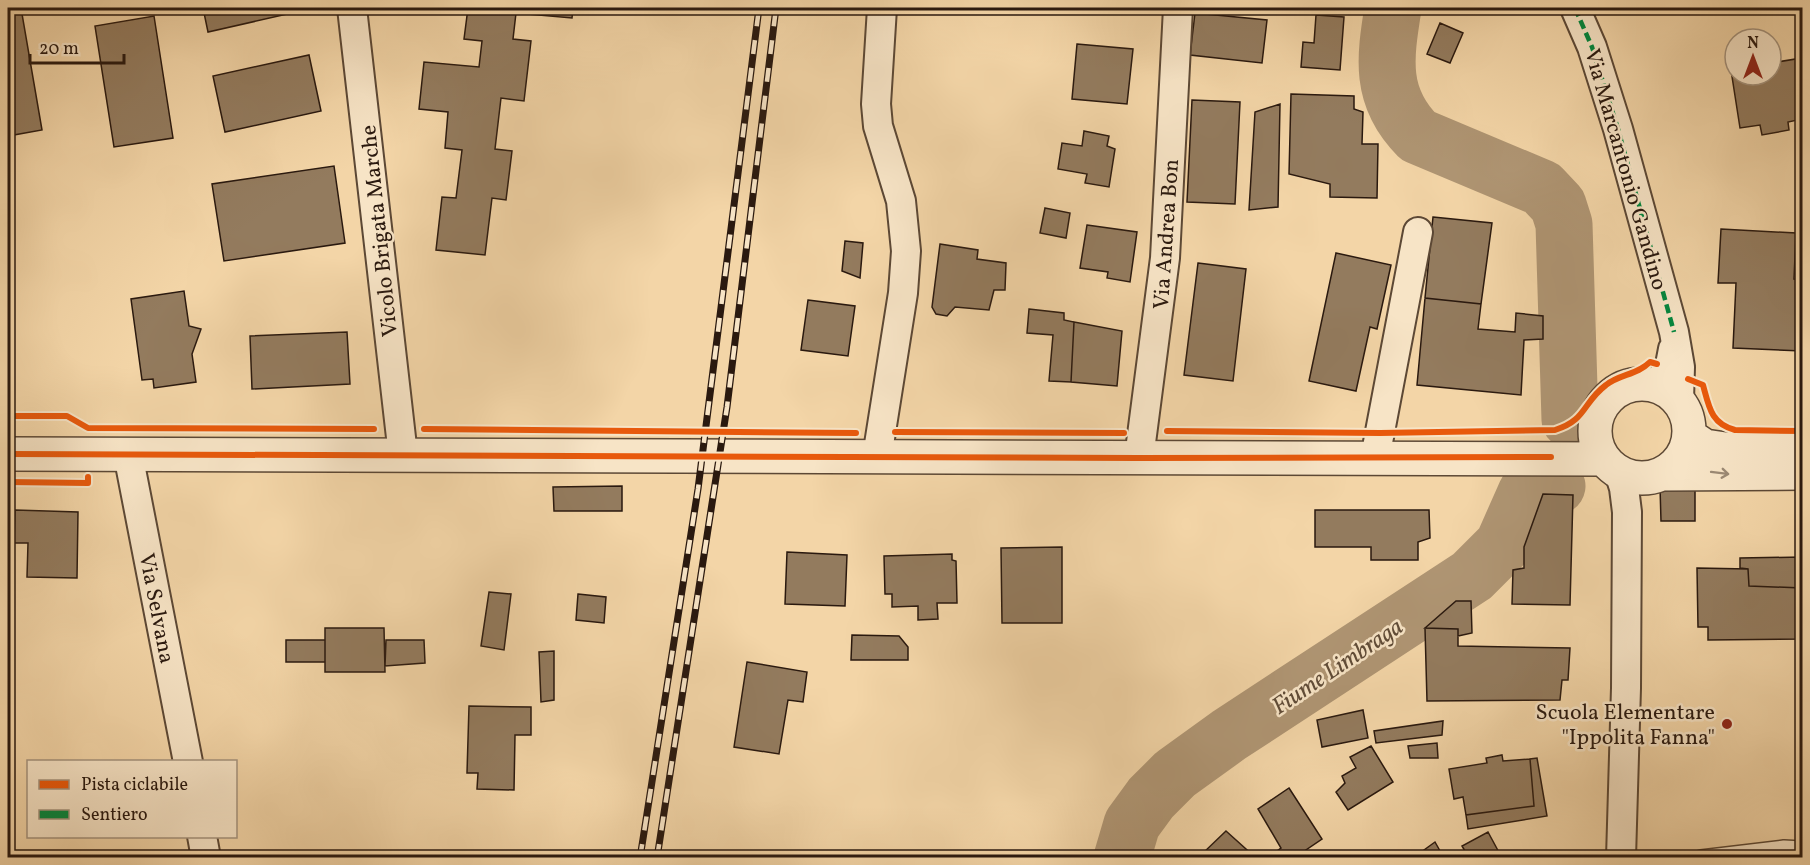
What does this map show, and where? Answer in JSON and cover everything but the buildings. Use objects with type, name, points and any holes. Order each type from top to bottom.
[{"type":"street","name":"Vicolo Brigata Marche","points":[[352,8],[403,455]]},
{"type":"street","points":[[877,457],[903,293],[906,251],[901,201],[878,126],[876,104],[882,8]]},
{"type":"street","name":"Via Andrea Bon","points":[[1139,458],[1165,258],[1178,8]]},
{"type":"street","name":"Via Marcantonio Gandino","points":[[1575,8],[1592,47],[1618,129],[1674,332],[1680,367],[1666,393]]},
{"type":"street","points":[[1375,458],[1418,232]]},
{"type":"street","points":[[1621,858],[1626,688],[1627,512],[1624,488],[1626,463],[1597,419],[1602,405],[1612,394],[1639,383],[1666,393],[1689,423],[1689,436],[1681,458],[1626,463]]},
{"type":"street","points":[[1689,436],[1706,446],[1725,449],[1803,448]]},
{"type":"street","points":[[8,454],[1139,458],[1551,457],[1803,473]]},
{"type":"street","name":"Via Selvana","points":[[128,454],[188,760]]},
{"type":"street","points":[[202,838],[206,858]]},
{"type":"lane","points":[[1701,858],[1784,848],[1803,849]]},
{"type":"waterway","name":"Fiume Limbraga","points":[[1393,8],[1388,44],[1388,76],[1391,92],[1405,121],[1418,136],[1542,188],[1558,205],[1564,224],[1570,420]]},
{"type":"waterway","name":"Fiume Limbraga","points":[[1122,858],[1132,824],[1151,798],[1175,774],[1229,735],[1472,576],[1503,545],[1526,493],[1557,486]]},
{"type":"railway","points":[[640,858],[698,489],[759,8]]},
{"type":"railway","points":[[657,858],[727,407],[776,8]]},
{"type":"marked path","points":[[1575,8],[1592,47],[1618,129],[1674,332]]},
{"type":"cycle path","points":[[1167,431],[1380,433],[1555,430],[1579,416],[1592,398],[1611,381],[1640,370],[1650,362],[1657,364]]},
{"type":"cycle path","points":[[1688,379],[1703,385],[1712,414],[1727,427],[1735,430],[1802,431]]},
{"type":"cycle path","points":[[8,416],[67,416],[88,428],[374,429]]},
{"type":"cycle path","points":[[424,429],[856,433]]},
{"type":"cycle path","points":[[895,432],[1124,433]]},
{"type":"cycle path","points":[[8,454],[1139,458],[1551,457]]},
{"type":"cycle path","points":[[8,482],[88,483],[88,477]]},
{"type":"place","name":"Scuola Elementare \"Ippolita Fanna\"","points":[[1727,724]]}]
